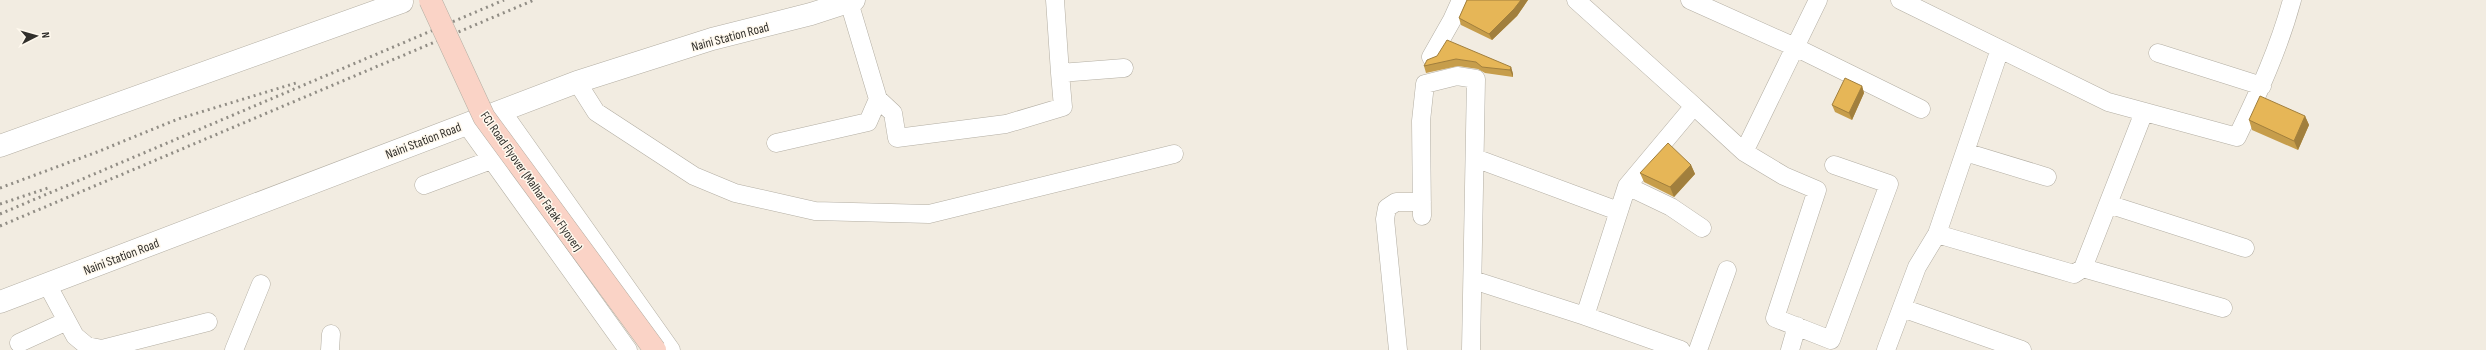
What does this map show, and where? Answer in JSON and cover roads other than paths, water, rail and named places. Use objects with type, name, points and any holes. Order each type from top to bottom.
[{"type":"main road","name":"FCI Road Flyover (Malhar Fatak Flyover)","points":[[430,0],[484,117],[655,350]]},
{"type":"street","points":[[0,146],[402,2],[401,0]]},
{"type":"street","points":[[852,1],[878,99],[893,113],[897,138],[941,134],[1006,124],[1063,107],[1055,0]]},
{"type":"street","points":[[1431,57],[1452,20],[1461,0]]},
{"type":"street","points":[[1576,0],[1744,152],[1784,176],[1817,190],[1775,318],[1831,340],[1889,184],[1834,164]]},
{"type":"street","points":[[1690,0],[1795,47],[1921,109]]},
{"type":"street","points":[[1744,152],[1818,0]]},
{"type":"street","points":[[1905,1],[2108,102],[2237,137],[2262,86],[2283,32],[2292,0]]},
{"type":"street","name":"Naini Station Road","points":[[0,302],[577,82],[712,39],[812,14],[852,1]]},
{"type":"street","points":[[1886,350],[1917,267],[1937,234],[2000,49]]},
{"type":"street","points":[[2158,53],[2262,86]]},
{"type":"street","points":[[1060,73],[1124,68]]},
{"type":"street","points":[[1398,350],[1385,219],[1387,208],[1396,202],[1422,209],[1421,121],[1425,84],[1458,76],[1476,79],[1471,350]]},
{"type":"street","points":[[577,82],[596,112],[694,176],[736,193],[816,211],[929,214],[1174,154]]},
{"type":"street","points":[[776,143],[868,122],[878,99]]},
{"type":"street","points":[[1585,316],[1627,186],[1694,106]]},
{"type":"street","points":[[501,110],[671,350]]},
{"type":"street","points":[[1937,234],[2074,274],[2083,268],[2144,112]]},
{"type":"street","points":[[466,124],[628,350]]},
{"type":"street","points":[[1965,152],[2047,177]]},
{"type":"street","points":[[1475,158],[1618,211]]},
{"type":"street","points":[[424,185],[491,160]]},
{"type":"street","points":[[1627,186],[1672,207],[1702,228]]},
{"type":"street","points":[[2108,204],[2245,248]]},
{"type":"street","points":[[2083,268],[2223,308]]},
{"type":"street","points":[[1698,350],[1727,270]]},
{"type":"street","points":[[1473,280],[1585,316],[1681,350]]},
{"type":"street","points":[[47,284],[76,336],[86,346],[102,349],[208,322]]},
{"type":"street","points":[[234,350],[261,284]]},
{"type":"street","points":[[1902,308],[2022,350]]},
{"type":"street","points":[[19,343],[67,321]]},
{"type":"street","points":[[1790,350],[1797,326]]},
{"type":"railway","points":[[0,214],[504,0]]},
{"type":"railway","points":[[0,226],[534,0]]},
{"type":"railway","points":[[0,188],[97,152],[178,119],[296,83]]},
{"type":"railway","points":[[0,204],[51,187]]}]
